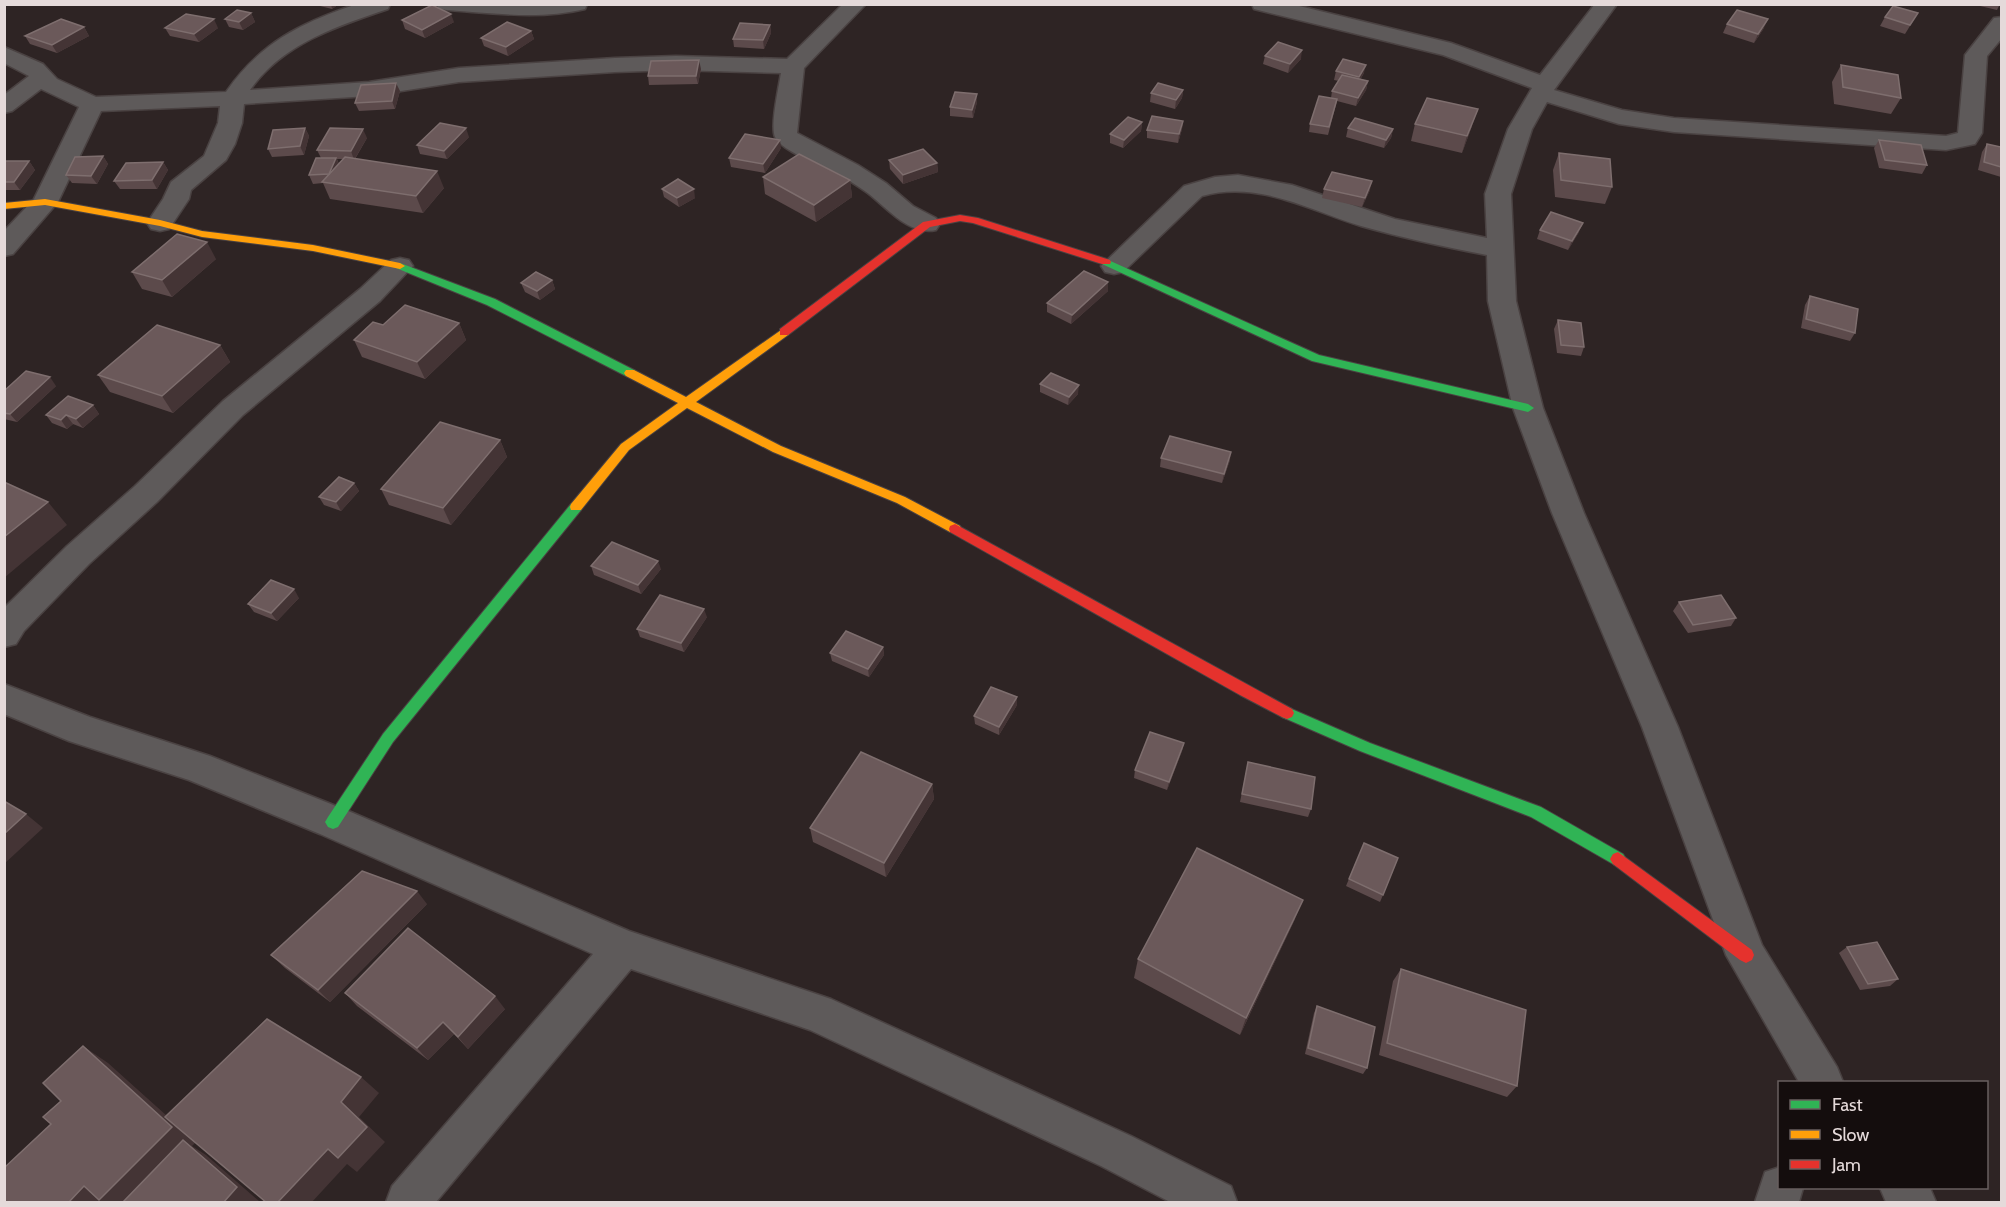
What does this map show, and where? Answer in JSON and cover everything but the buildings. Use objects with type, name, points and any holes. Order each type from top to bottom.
[{"type":"street","points":[[160,223],[176,199],[180,187],[214,160],[223,144],[230,123],[233,98],[247,78],[265,59],[291,40],[330,21],[380,4]]},
{"type":"street","points":[[447,4],[536,9],[577,4]]},
{"type":"street","points":[[856,4],[793,66],[785,133],[788,139],[849,170],[877,188],[904,211],[927,224]]},
{"type":"street","points":[[1262,4],[1451,50],[1543,89],[1619,117],[1674,125],[1946,143],[1966,139],[1970,133],[1976,55],[2001,22]]},
{"type":"street","points":[[1596,6],[1520,129],[1498,194],[1502,301],[1528,408],[1568,513],[1660,727],[1746,955],[1816,1080]]},
{"type":"street","points":[[4,54],[35,69],[49,84],[92,104],[369,89],[459,75],[615,65],[676,63],[793,66]]},
{"type":"street","points":[[4,106],[43,77]]},
{"type":"street","points":[[4,249],[45,202],[92,104]]},
{"type":"street","points":[[1114,266],[1193,191],[1209,184],[1228,182],[1253,183],[1278,189],[1368,220],[1428,236],[1500,249]]},
{"type":"street","points":[[4,206],[45,202],[160,223],[202,234],[313,248],[400,266],[491,303],[777,449],[901,500],[1084,599],[1207,671],[1287,713],[1365,747],[1536,812],[1609,853],[1746,955]]},
{"type":"street","points":[[333,822],[388,738],[625,447],[832,298],[927,224],[960,218],[974,220],[1094,257],[1316,357],[1528,408]]},
{"type":"street","points":[[4,634],[12,622],[78,555],[146,494],[234,408],[370,295],[400,266]]},
{"type":"street","points":[[4,698],[82,730],[197,767],[333,822],[624,948],[817,1013],[1116,1152],[1215,1203]]},
{"type":"street","points":[[408,1203],[624,948]]},
{"type":"street","points":[[1903,1189],[1914,1203]]},
{"type":"traffic: fast","points":[[1106,262],[1316,358],[1528,408]]},
{"type":"traffic: fast","points":[[400,266],[491,302],[630,373]]},
{"type":"traffic: fast","points":[[333,822],[388,738],[576,507]]},
{"type":"traffic: fast","points":[[1287,713],[1365,747],[1536,812],[1618,859]]},
{"type":"traffic: slow","points":[[4,206],[45,202],[160,223],[202,234],[313,248],[400,266]]},
{"type":"traffic: slow","points":[[576,507],[625,447],[784,332]]},
{"type":"traffic: slow","points":[[630,373],[777,449],[901,500],[955,529]]},
{"type":"traffic: jam","points":[[784,332],[927,224],[960,218],[974,220],[1106,262]]},
{"type":"traffic: jam","points":[[955,529],[1287,713]]},
{"type":"traffic: jam","points":[[1618,859],[1746,955]]}]
